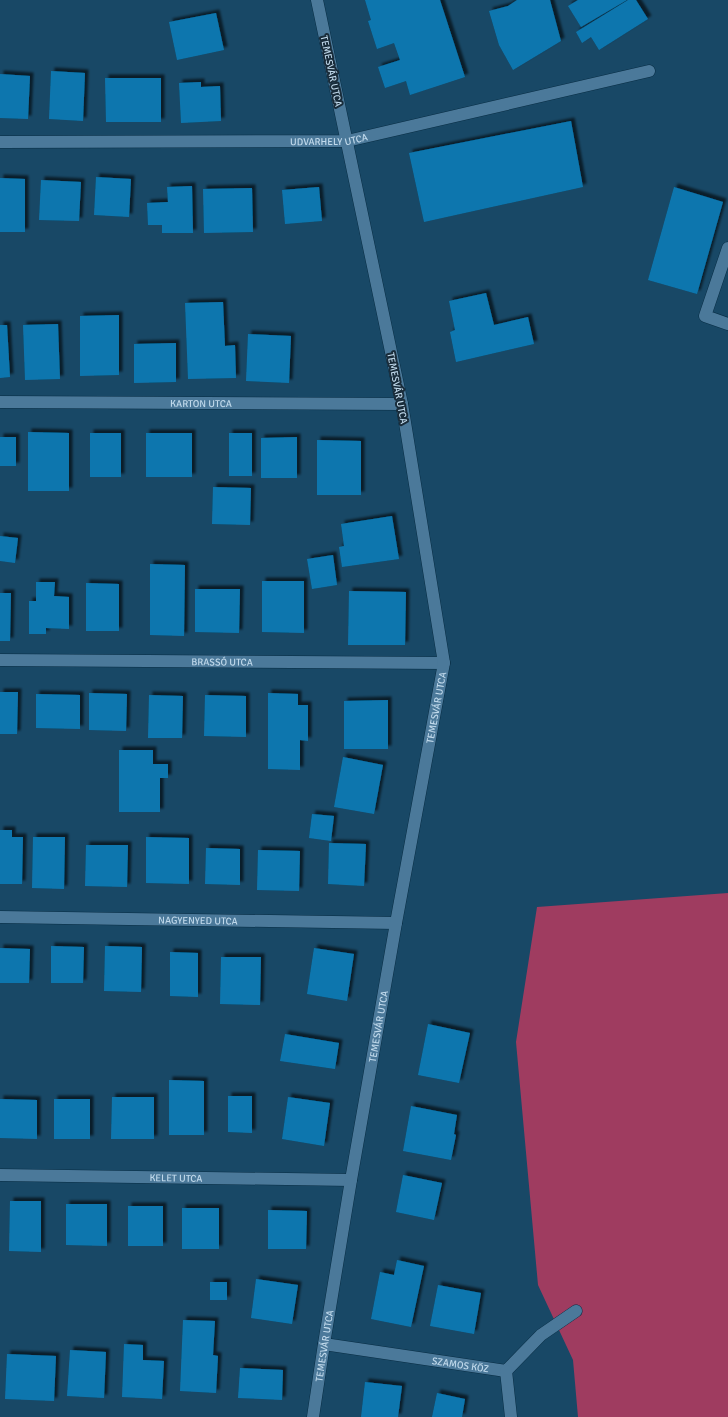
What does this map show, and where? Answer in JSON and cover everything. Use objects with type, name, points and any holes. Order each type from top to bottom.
[{"type":"street","name":"TEMESVÁR UTCA","points":[[313,1417],[351,1180],[396,923],[444,663],[402,404],[317,0]]},
{"type":"street","name":"UDVARHELY UTCA","points":[[0,142],[347,141],[649,71]]},
{"type":"street","points":[[728,248],[705,316],[728,324]]},
{"type":"street","name":"KARTON UTCA","points":[[0,402],[402,404]]},
{"type":"street","name":"BRASSÓ UTCA","points":[[0,660],[444,663]]},
{"type":"street","name":"NAGYENYED UTCA","points":[[0,917],[396,923]]},
{"type":"street","name":"KELET UTCA","points":[[0,1175],[351,1180]]},
{"type":"street","points":[[511,1417],[506,1371],[541,1335],[576,1311]]},
{"type":"street","name":"SZAMOS KÖZ","points":[[324,1344],[506,1371]]},
{"type":"shaded area","points":[[728,893],[728,1417],[578,1417],[573,1360],[538,1285],[516,1042],[537,907]]},
{"type":"building","points":[[365,0],[440,0],[465,77],[410,95],[406,81],[385,88],[378,67],[400,60],[394,43],[377,49],[368,21],[371,20]]},
{"type":"building","points":[[517,0],[550,0],[561,41],[513,70],[499,45],[489,11],[508,6]]},
{"type":"building","points":[[578,0],[627,0],[581,27],[568,6]]},
{"type":"building","points":[[628,0],[636,0],[648,19],[599,50],[591,37],[582,43],[576,32]]},
{"type":"building","points":[[216,13],[224,50],[177,60],[169,22]]},
{"type":"building","points":[[51,71],[85,73],[83,121],[49,119]]},
{"type":"building","points":[[0,74],[30,76],[28,119],[0,118]]},
{"type":"building","points":[[105,78],[161,78],[161,122],[106,122]]},
{"type":"building","points":[[201,82],[201,87],[220,86],[221,121],[181,123],[179,83]]},
{"type":"building","points":[[571,121],[583,187],[424,222],[409,153]]},
{"type":"building","points":[[96,177],[131,179],[129,217],[94,215]]},
{"type":"building","points":[[0,178],[25,179],[25,232],[0,232]]},
{"type":"building","points":[[41,180],[81,182],[79,221],[39,220]]},
{"type":"building","points":[[192,186],[193,233],[162,233],[162,225],[148,225],[147,203],[168,202],[167,187]]},
{"type":"building","points":[[319,187],[322,221],[285,224],[282,190]]},
{"type":"building","points":[[674,187],[723,202],[697,294],[648,280]]},
{"type":"building","points":[[252,188],[253,232],[204,233],[203,189]]},
{"type":"building","points":[[486,293],[494,325],[528,317],[534,344],[456,362],[450,332],[455,330],[449,301]]},
{"type":"building","points":[[223,302],[225,346],[235,345],[236,378],[188,379],[185,303]]},
{"type":"building","points":[[119,315],[119,375],[80,376],[80,316]]},
{"type":"building","points":[[58,324],[60,379],[25,380],[23,325]]},
{"type":"building","points":[[0,325],[7,325],[10,377],[0,378]]},
{"type":"building","points":[[248,334],[291,336],[289,383],[246,381]]},
{"type":"building","points":[[176,343],[176,382],[134,383],[134,344]]},
{"type":"building","points":[[28,432],[69,433],[69,491],[28,491]]},
{"type":"building","points":[[90,433],[121,433],[121,477],[90,477]]},
{"type":"building","points":[[146,433],[192,433],[192,477],[146,477]]},
{"type":"building","points":[[229,433],[252,433],[252,476],[229,476]]},
{"type":"building","points":[[0,437],[16,437],[16,466],[0,466]]},
{"type":"building","points":[[297,437],[297,478],[261,478],[261,438]]},
{"type":"building","points":[[317,440],[361,441],[361,495],[317,495]]},
{"type":"building","points":[[213,487],[251,488],[250,525],[212,524]]},
{"type":"building","points":[[392,516],[399,559],[342,567],[339,547],[344,546],[341,524]]},
{"type":"building","points":[[0,536],[18,538],[15,563],[0,561]]},
{"type":"building","points":[[333,555],[337,585],[312,589],[307,559]]},
{"type":"building","points":[[150,564],[185,565],[184,636],[150,635]]},
{"type":"building","points":[[262,581],[304,581],[304,633],[262,632]]},
{"type":"building","points":[[36,582],[55,582],[54,596],[69,597],[69,629],[46,628],[46,634],[29,634],[29,601],[36,601]]},
{"type":"building","points":[[86,583],[119,584],[119,631],[86,631]]},
{"type":"building","points":[[195,589],[240,589],[239,633],[195,632]]},
{"type":"building","points":[[349,591],[406,592],[405,645],[348,645]]},
{"type":"building","points":[[0,593],[11,593],[10,641],[0,641]]},
{"type":"building","points":[[0,692],[18,692],[17,734],[0,734]]},
{"type":"building","points":[[89,693],[127,694],[126,731],[89,730]]},
{"type":"building","points":[[268,693],[298,694],[298,705],[308,705],[308,741],[300,740],[300,770],[268,769]]},
{"type":"building","points":[[36,694],[80,695],[80,729],[36,728]]},
{"type":"building","points":[[149,695],[183,696],[182,738],[148,738]]},
{"type":"building","points":[[205,695],[246,696],[246,737],[204,736]]},
{"type":"building","points":[[388,700],[388,749],[344,749],[344,701]]},
{"type":"building","points":[[119,750],[153,750],[153,764],[168,764],[168,778],[160,778],[160,812],[119,812]]},
{"type":"building","points":[[343,757],[383,765],[374,814],[334,807]]},
{"type":"building","points":[[312,814],[334,816],[331,841],[309,838]]},
{"type":"building","points":[[0,830],[12,830],[12,837],[23,837],[22,884],[0,884]]},
{"type":"building","points":[[33,837],[65,837],[64,889],[32,888]]},
{"type":"building","points":[[146,837],[189,838],[189,884],[146,883]]},
{"type":"building","points":[[329,843],[366,844],[364,886],[328,884]]},
{"type":"building","points":[[86,845],[128,845],[127,887],[85,886]]},
{"type":"building","points":[[206,848],[240,849],[240,885],[205,884]]},
{"type":"building","points":[[258,850],[300,851],[299,891],[257,890]]},
{"type":"building","points":[[51,946],[84,947],[83,983],[51,983]]},
{"type":"building","points":[[105,946],[142,947],[141,992],[104,991]]},
{"type":"building","points":[[0,948],[30,949],[29,983],[0,983]]},
{"type":"building","points":[[314,948],[354,954],[347,1001],[307,994]]},
{"type":"building","points":[[170,952],[198,953],[198,997],[170,996]]},
{"type":"building","points":[[221,957],[261,957],[260,1005],[220,1004]]},
{"type":"building","points":[[428,1024],[470,1033],[459,1083],[418,1075]]},
{"type":"building","points":[[285,1034],[339,1043],[335,1069],[280,1061]]},
{"type":"building","points":[[169,1080],[204,1081],[204,1135],[169,1135]]},
{"type":"building","points":[[228,1096],[252,1096],[252,1133],[228,1132]]},
{"type":"building","points":[[112,1097],[154,1097],[154,1139],[111,1139]]},
{"type":"building","points":[[288,1097],[330,1103],[324,1146],[282,1139]]},
{"type":"building","points":[[0,1099],[37,1100],[37,1139],[0,1138]]},
{"type":"building","points":[[54,1099],[90,1099],[90,1139],[54,1139]]},
{"type":"building","points":[[411,1106],[457,1115],[454,1134],[456,1135],[451,1160],[403,1151]]},
{"type":"building","points":[[403,1175],[442,1183],[434,1220],[396,1212]]},
{"type":"building","points":[[10,1201],[41,1201],[41,1252],[9,1251]]},
{"type":"building","points":[[66,1204],[107,1204],[107,1246],[66,1245]]},
{"type":"building","points":[[128,1206],[163,1206],[163,1246],[128,1246]]},
{"type":"building","points":[[182,1208],[219,1208],[219,1249],[182,1249]]},
{"type":"building","points":[[268,1210],[307,1211],[306,1249],[268,1249]]},
{"type":"building","points":[[397,1260],[424,1266],[411,1327],[371,1319],[380,1272],[394,1275]]},
{"type":"building","points":[[256,1279],[298,1285],[292,1324],[251,1318]]},
{"type":"building","points":[[210,1282],[227,1282],[227,1300],[210,1300]]},
{"type":"building","points":[[438,1285],[481,1293],[474,1334],[430,1326]]},
{"type":"building","points":[[183,1320],[215,1321],[213,1355],[218,1356],[216,1393],[180,1391]]},
{"type":"building","points":[[124,1344],[143,1345],[143,1360],[164,1361],[162,1399],[122,1397]]},
{"type":"building","points":[[70,1350],[106,1352],[104,1398],[67,1396]]},
{"type":"building","points":[[7,1354],[56,1356],[54,1401],[5,1399]]},
{"type":"building","points":[[240,1368],[283,1370],[282,1400],[238,1398]]},
{"type":"building","points":[[365,1382],[402,1386],[398,1417],[361,1417]]},
{"type":"building","points":[[437,1393],[465,1399],[462,1417],[432,1417]]}]
